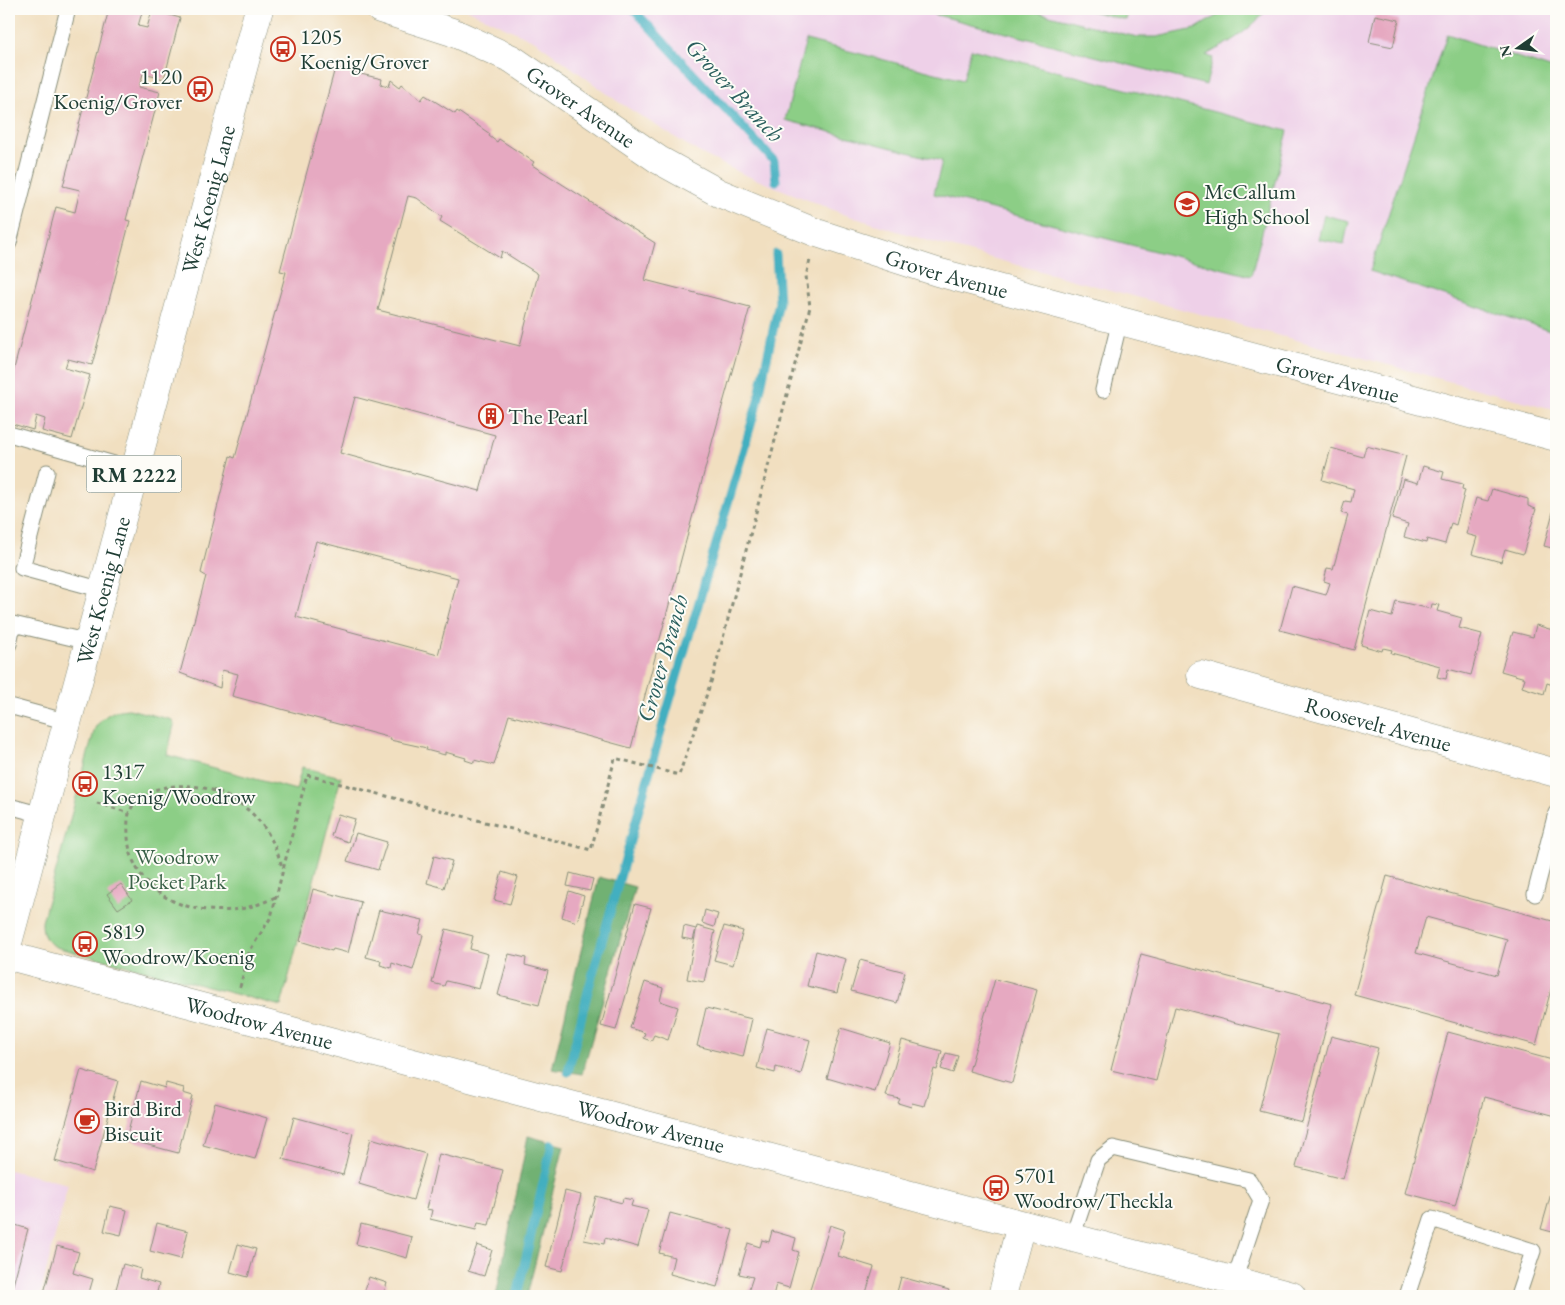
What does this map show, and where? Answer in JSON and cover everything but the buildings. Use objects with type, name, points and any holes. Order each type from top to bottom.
[{"type":"street","name":"West Koenig Lane","points":[[9,939],[259,9]]},
{"type":"street","name":"Grover Avenue","points":[[380,9],[452,32],[512,60],[659,160],[727,197],[817,233],[937,272],[1556,437]]},
{"type":"street","name":"Roosevelt Avenue","points":[[1201,675],[1556,773]]},
{"type":"street","name":"Woodrow Avenue","points":[[9,956],[1072,1238],[1245,1288],[1292,1296]]},
{"type":"street","points":[[1002,1296],[1022,1225]]},
{"type":"lane","points":[[9,243],[68,9]]},
{"type":"lane","points":[[1103,390],[1120,320]]},
{"type":"lane","points":[[9,434],[136,470]]},
{"type":"lane","points":[[47,472],[22,568],[103,590]]},
{"type":"lane","points":[[9,644],[13,624],[89,642]]},
{"type":"lane","points":[[9,706],[68,722]]},
{"type":"lane","points":[[9,806],[42,815]]},
{"type":"lane","points":[[1535,894],[1556,812]]},
{"type":"lane","points":[[1072,1238],[1098,1160],[1113,1148],[1250,1180],[1261,1200],[1245,1288]]},
{"type":"lane","points":[[1407,1296],[1432,1220],[1532,1250],[1518,1296]]},
{"type":"path","points":[[239,990],[249,952],[271,917],[306,775],[591,850],[615,758],[679,775],[713,676],[810,307],[806,276],[817,233]]},
{"type":"path","points":[[276,896],[254,906],[216,911],[176,904],[157,893],[143,880],[134,865],[129,846],[129,813],[138,802],[160,788],[184,785],[200,787],[224,795],[248,809],[265,826],[276,846],[283,868]]},
{"type":"path","points":[[98,803],[129,813]]},
{"type":"shaded area","name":"McCallum High School","points":[[466,9],[1556,9],[1556,410],[932,242],[846,215],[745,175],[700,153],[617,101],[537,42]]},
{"type":"shaded area","points":[[9,1170],[68,1184],[40,1296],[9,1296]]},
{"type":"green space","points":[[914,9],[1026,9],[1119,33],[1138,37],[1157,37],[1195,29],[1228,9],[1267,9],[1261,17],[1239,35],[1206,55],[1213,58],[1206,85]]},
{"type":"green space","points":[[1083,9],[1129,9],[1126,20]]},
{"type":"green space","points":[[1447,34],[1556,70],[1556,333],[1370,271]]},
{"type":"green space","points":[[806,40],[963,80],[971,49],[1288,131],[1251,276],[934,194],[942,161],[785,120]]},
{"type":"green space","points":[[1324,215],[1349,221],[1344,244],[1318,239]]},
{"type":"green space","name":"Woodrow Pocket Park","points":[[129,709],[172,720],[174,725],[167,755],[296,790],[302,767],[341,777],[281,1006],[59,948],[51,944],[46,938],[42,922],[95,728],[102,719],[110,714],[118,710]]},
{"type":"green space","points":[[599,877],[635,887],[582,1074],[552,1069]]},
{"type":"green space","points":[[528,1136],[564,1146],[527,1296],[496,1296]]},
{"type":"waterway","name":"Grover Branch","points":[[633,9],[774,161],[776,181]]},
{"type":"waterway","name":"Grover Branch","points":[[568,1072],[588,991],[661,731],[758,401],[779,302],[776,254]]},
{"type":"waterway","name":"Grover Branch","points":[[517,1296],[552,1144]]},
{"type":"place","name":"1205 Koenig/Grover","points":[[283,49]]},
{"type":"place","name":"1120 Koenig/Grover","points":[[200,89]]},
{"type":"place","name":"McCallum High School","points":[[1187,204]]},
{"type":"place","name":"The Pearl","points":[[491,416]]},
{"type":"place","name":"1317 Koenig/Woodrow","points":[[85,784]]},
{"type":"place","name":"5819 Woodrow/Koenig","points":[[85,944]]},
{"type":"place","name":"Bird Bird Biscuit","points":[[87,1121]]},
{"type":"place","name":"5701 Woodrow/Theckla","points":[[996,1188]]}]
